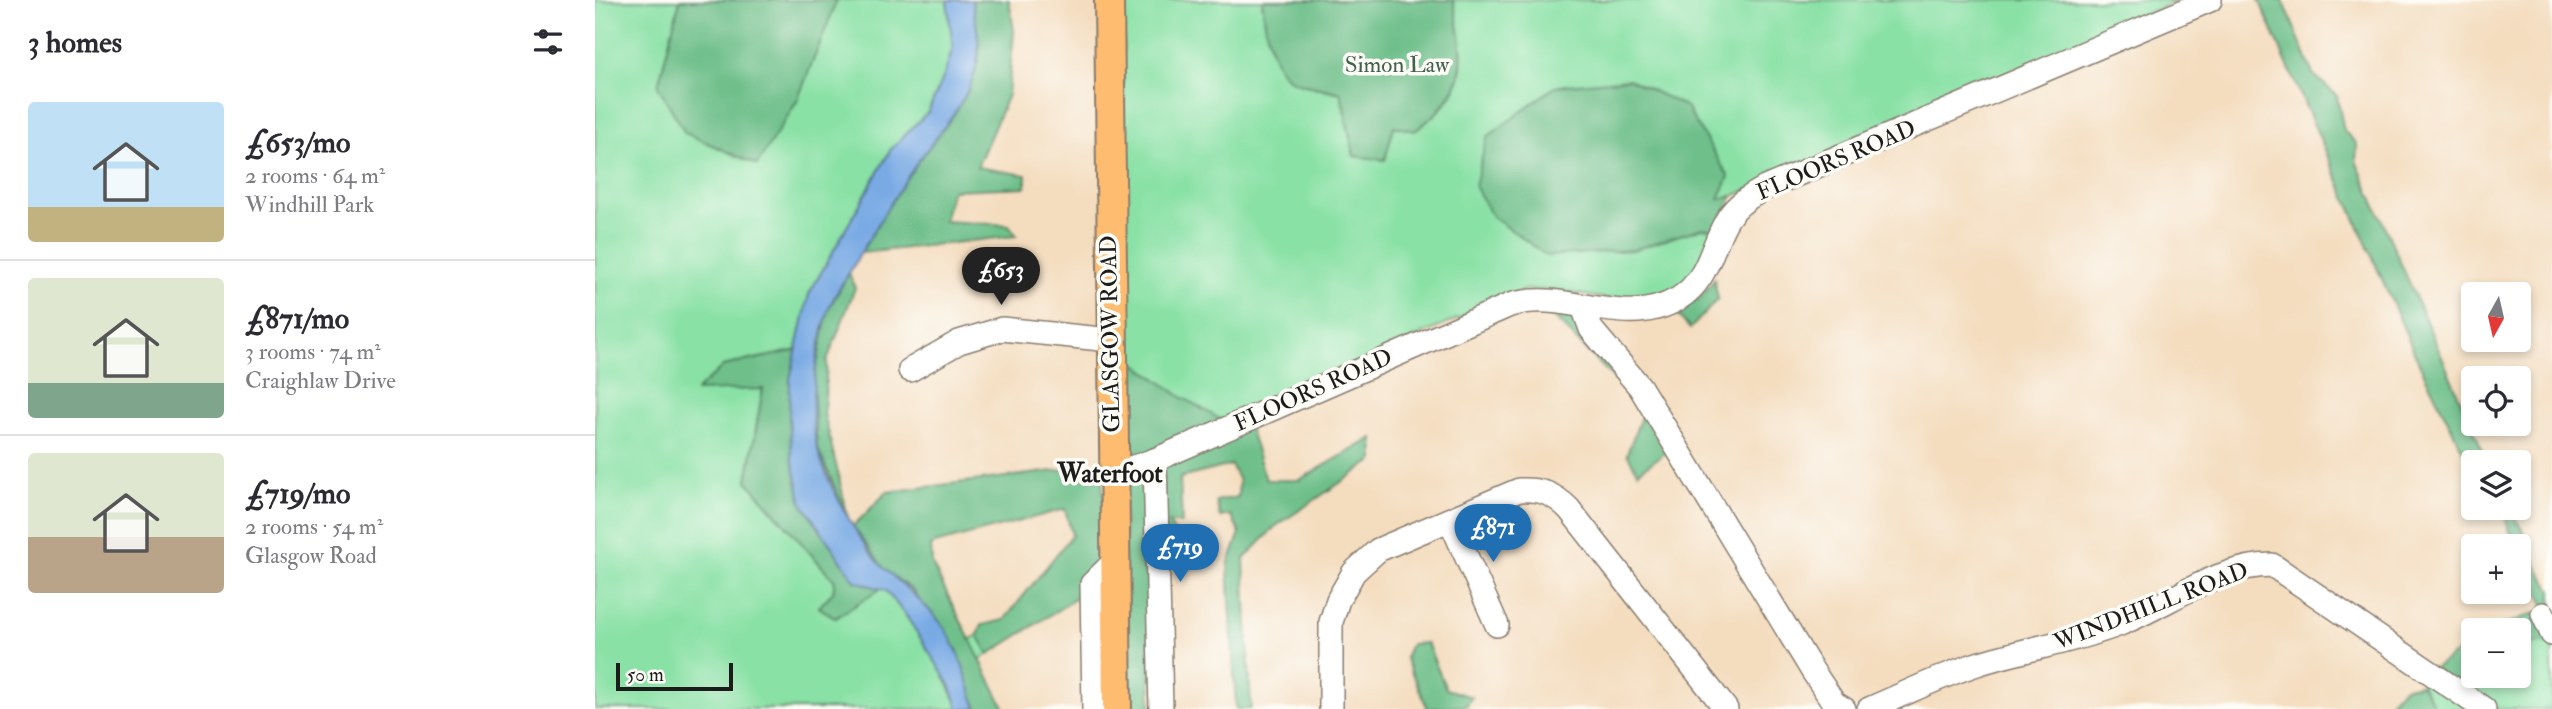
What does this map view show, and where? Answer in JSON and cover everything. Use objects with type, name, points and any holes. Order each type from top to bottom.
[{"type":"main road","name":"GLASGOW ROAD","points":[[1109,0],[1112,474],[1117,709]]},
{"type":"street","name":"FLOORS ROAD","points":[[1112,474],[1155,460],[1510,304],[1530,299],[1559,300],[1622,313],[1649,311],[1677,299],[1703,276],[1728,218],[1743,200],[1765,188],[2210,0]]},
{"type":"street","points":[[1583,307],[1591,329],[1640,387],[1812,670],[1834,703],[1844,709]]},
{"type":"street","points":[[910,370],[959,342],[1002,328],[1111,340]]},
{"type":"street","points":[[1155,460],[1161,709]]},
{"type":"street","points":[[1331,709],[1331,622],[1345,586],[1354,572],[1378,550],[1519,490],[1547,491],[1558,498],[1715,691],[1726,709]]},
{"type":"street","points":[[1450,520],[1497,626]]},
{"type":"street","points":[[1094,709],[1092,584],[1114,562]]},
{"type":"street","name":"WINDHILL ROAD","points":[[1869,709],[1978,664],[2077,640],[2120,624],[2225,572],[2248,565],[2272,565],[2382,638],[2474,705],[2484,709]]},
{"type":"green space","points":[[595,0],[680,0],[658,86],[797,101],[837,0],[947,0],[953,47],[944,76],[928,112],[891,149],[809,294],[797,350],[723,366],[698,391],[763,388],[747,481],[835,581],[833,592],[819,607],[836,618],[880,589],[885,590],[927,647],[959,709],[595,709]]},
{"type":"green space","points":[[680,0],[837,0],[797,101],[757,165],[685,133],[658,86]]},
{"type":"green space","points":[[972,0],[1009,0],[1014,31],[1008,95],[977,167],[1026,175],[1026,187],[952,190],[944,221],[1009,225],[1017,236],[861,253],[901,187],[953,116],[969,88],[979,52]]},
{"type":"green space","points":[[1123,0],[1262,0],[1270,45],[1285,76],[1298,83],[1341,93],[1354,156],[1385,160],[1394,126],[1415,131],[1434,116],[1456,88],[1462,58],[1453,0],[2178,0],[1733,196],[1719,199],[1633,250],[1702,228],[1716,230],[1692,278],[1645,305],[1553,290],[1524,290],[1223,421],[1180,396],[1124,355]]},
{"type":"green space","name":"Simon Law","points":[[1262,0],[1453,0],[1461,40],[1459,73],[1454,88],[1446,102],[1415,131],[1394,126],[1385,160],[1354,156],[1341,93],[1298,83],[1285,76],[1270,45]]},
{"type":"green space","points":[[2259,0],[2283,0],[2313,74],[2337,96],[2344,131],[2357,144],[2356,161],[2461,401],[2461,436],[2476,436],[2482,450],[2462,450],[2419,363]]},
{"type":"green space","points":[[1629,79],[1686,107],[1729,177],[1719,199],[1733,196],[1716,230],[1702,228],[1633,250],[1547,256],[1492,216],[1475,186],[1487,137],[1556,86]]},
{"type":"green space","points":[[849,273],[855,288],[827,361],[824,413],[848,517],[817,447],[813,383],[828,310]]},
{"type":"green space","points":[[1714,279],[1718,299],[1690,329],[1675,312],[1700,298]]},
{"type":"green space","points":[[1522,311],[1569,312],[1626,379],[1675,455],[1665,453],[1638,472],[1627,454],[1644,409],[1553,316]]},
{"type":"green space","points":[[797,350],[790,379],[792,458],[802,503],[855,581],[880,589],[835,618],[819,607],[833,592],[835,581],[747,481],[763,389],[696,391],[723,366]]},
{"type":"green space","points":[[1124,355],[1180,396],[1223,421],[1124,463]]},
{"type":"green space","points":[[1249,427],[1266,480],[1299,480],[1373,438],[1374,460],[1276,526],[1244,559],[1251,709],[1236,709],[1228,565],[1240,533],[1231,515],[1220,517],[1216,501],[1238,497],[1239,481],[1231,465],[1180,478],[1182,523],[1169,523],[1178,537],[1165,552],[1161,467]]},
{"type":"green space","points":[[1101,465],[1104,501],[1101,558],[1088,572],[1086,592],[989,654],[978,635],[982,625],[1004,620],[1072,535],[1065,509],[931,545],[932,564],[1005,709],[977,709],[957,649],[911,589],[885,570],[853,526],[887,492]]},
{"type":"green space","points":[[1146,478],[1151,709],[1125,709],[1124,486]]},
{"type":"green space","points":[[2506,520],[2516,520],[2525,534],[2511,534]]},
{"type":"green space","points":[[2531,549],[2538,569],[2552,590],[2552,622],[2531,577]]},
{"type":"green space","points":[[2534,613],[2550,643],[2531,645],[2531,618],[2522,618]]},
{"type":"green space","points":[[978,635],[989,654],[979,660],[969,640]]},
{"type":"green space","points":[[1427,643],[1446,689],[1472,697],[1466,706],[1428,709],[1405,658],[1411,644]]},
{"type":"green space","points":[[2552,643],[2552,709],[2431,709],[2432,701],[2421,684],[2428,677],[2453,683],[2461,678],[2461,688],[2531,688],[2531,645]]},
{"type":"green space","points":[[2461,649],[2461,679],[2453,684],[2434,668]]},
{"type":"green space","points":[[2421,684],[2432,701],[2431,709],[2383,709],[2403,688]]},
{"type":"water","points":[[947,0],[972,0],[978,43],[975,73],[953,115],[906,179],[832,301],[817,361],[813,415],[814,432],[822,461],[836,495],[856,531],[877,560],[928,608],[947,632],[962,664],[977,709],[959,709],[950,685],[905,614],[885,590],[855,581],[802,503],[792,458],[789,419],[790,379],[809,294],[891,149],[928,112],[953,47]]},
{"type":"district","name":"Waterfoot","points":[[1110,474]]}]
